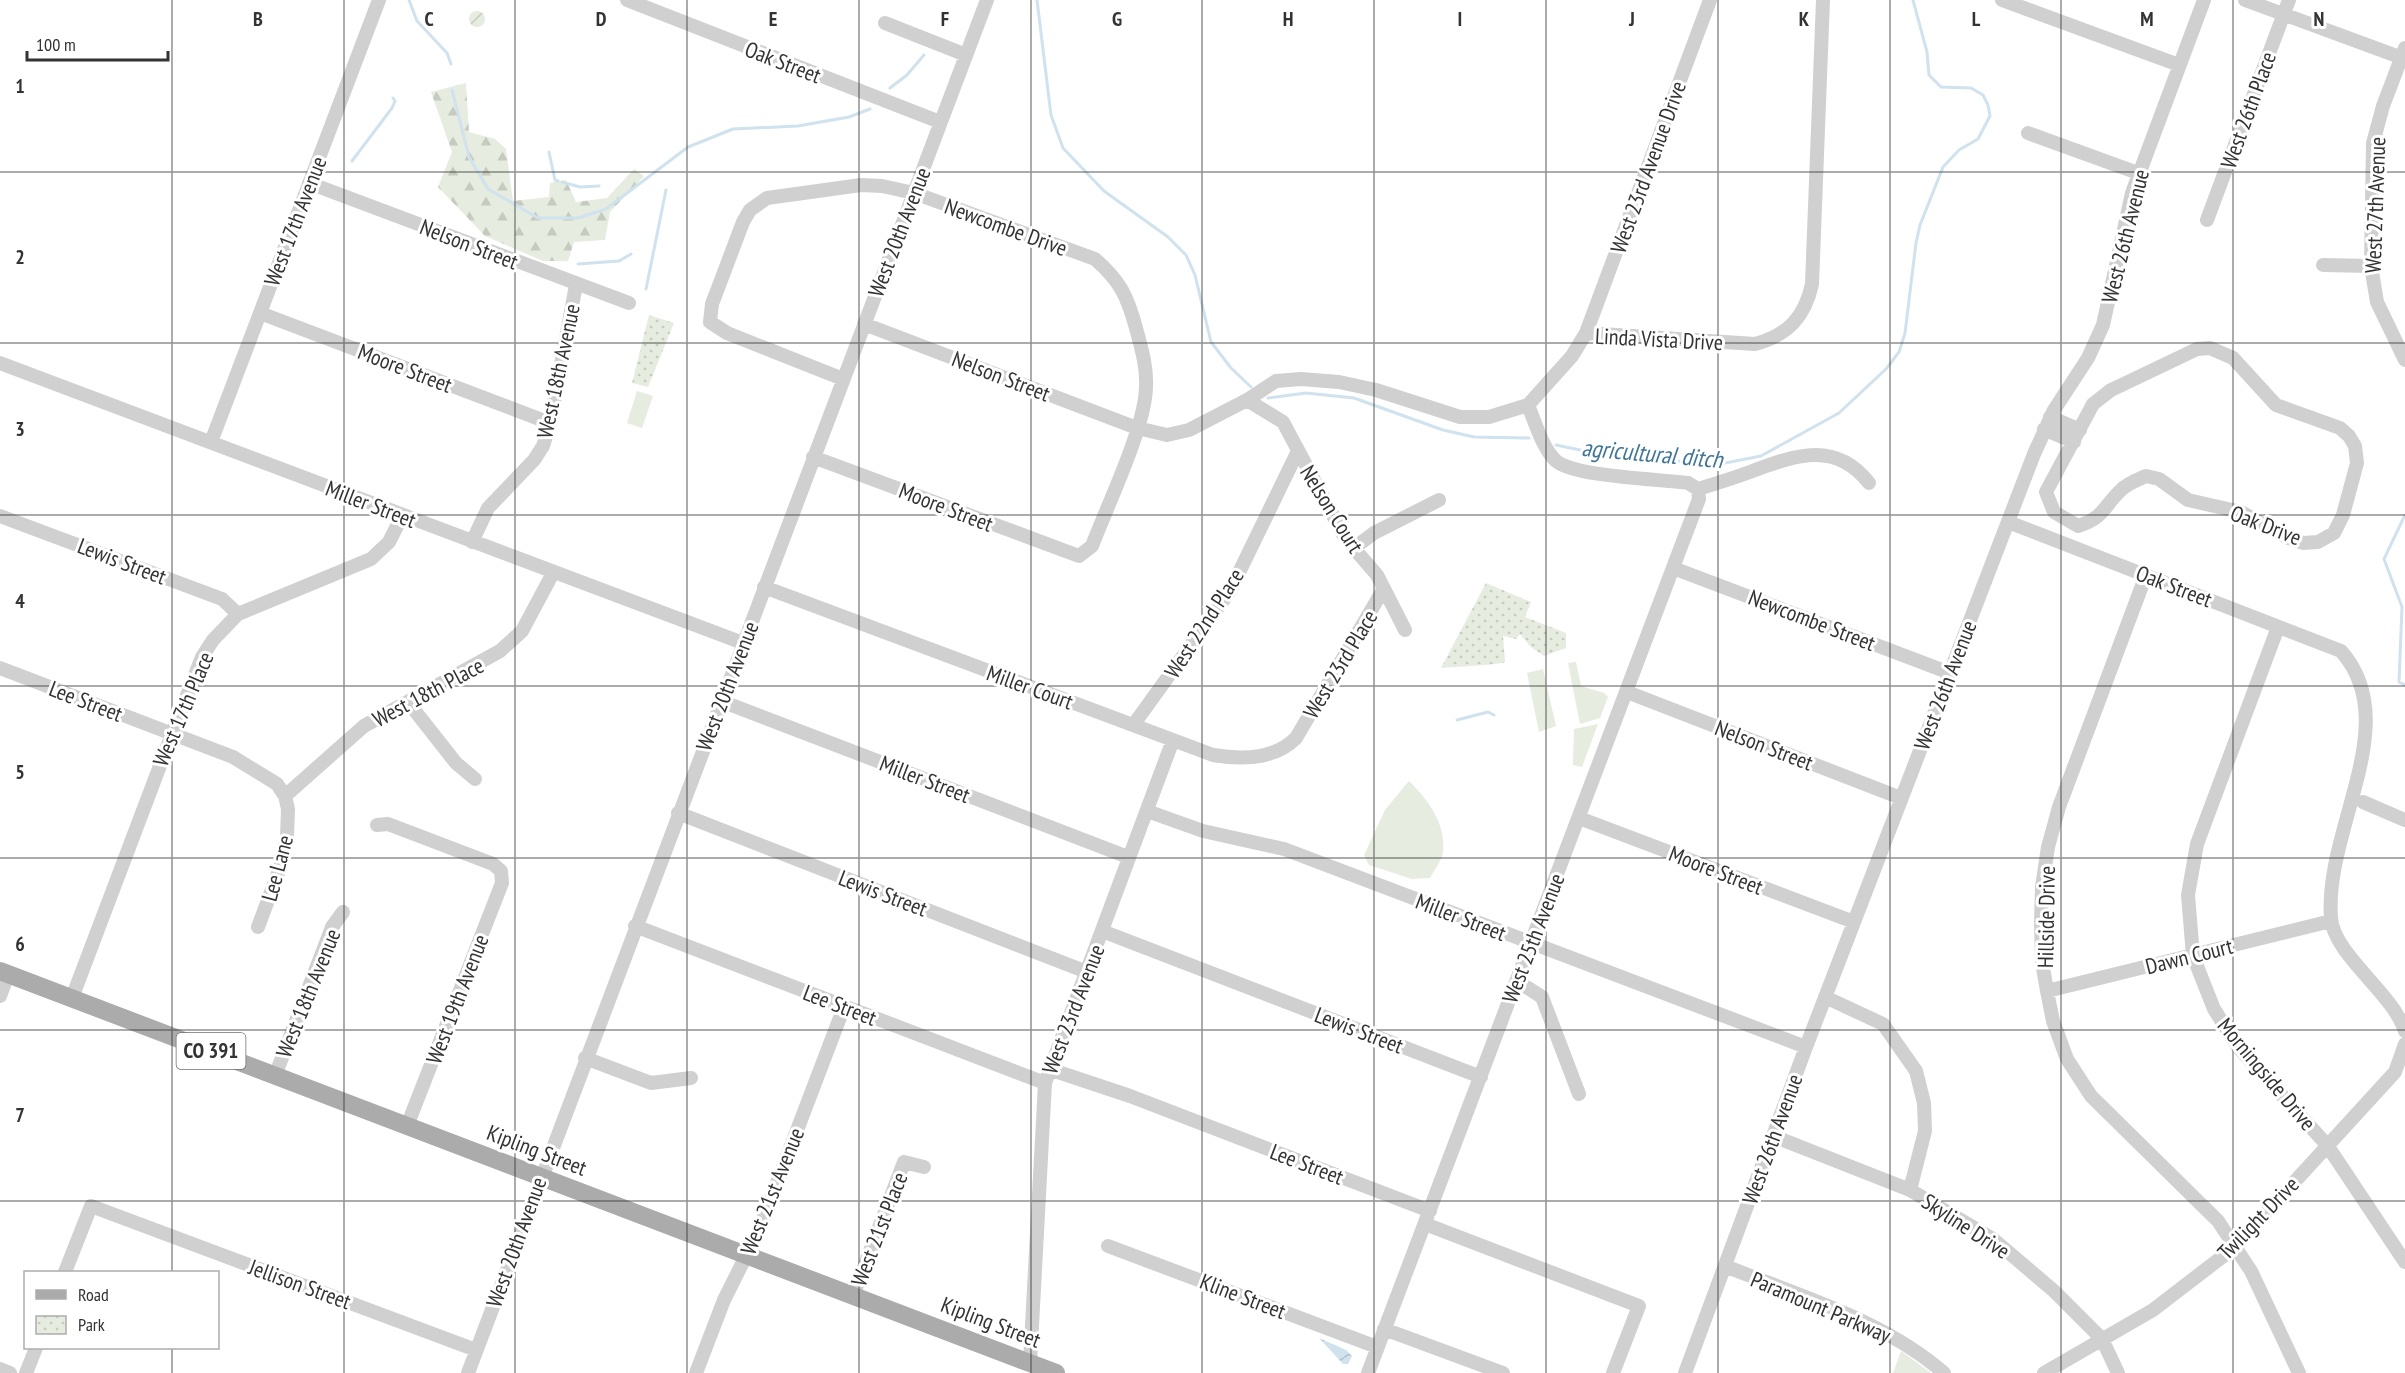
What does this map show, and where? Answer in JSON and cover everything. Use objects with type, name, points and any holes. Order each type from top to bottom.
[{"type":"main road","name":"Kipling Street","points":[[4,973],[1056,1373]]},
{"type":"street","name":"West 17th Avenue","points":[[211,442],[379,0]]},
{"type":"street","name":"Oak Street","points":[[627,0],[940,123]]},
{"type":"street","name":"West 20th Avenue","points":[[468,1373],[540,1177],[987,0]]},
{"type":"street","name":"West 23rd Avenue Drive","points":[[1586,333],[1710,0]]},
{"type":"street","name":"Linda Vista Drive","points":[[1528,405],[1572,356],[1586,333],[1755,344],[1769,340],[1797,322],[1806,308],[1812,284],[1822,0]]},
{"type":"street","points":[[2002,0],[2179,65]]},
{"type":"street","name":"West 26th Avenue","points":[[1685,1373],[1806,1047],[2007,522],[2047,423],[2088,358],[2103,325],[2127,211],[2138,173],[2204,0]]},
{"type":"street","points":[[2245,0],[2404,55]]},
{"type":"street","name":"West 26th Place","points":[[2206,220],[2289,0]]},
{"type":"street","points":[[885,23],[966,55]]},
{"type":"street","name":"West 27th Avenue","points":[[2404,55],[2383,106],[2373,143],[2371,266],[2385,335],[2405,360]]},
{"type":"street","points":[[2028,133],[2138,173]]},
{"type":"street","name":"Nelson Street","points":[[309,183],[629,303]]},
{"type":"street","name":"Newcombe Drive","points":[[843,379],[727,333],[710,322],[712,304],[743,222],[759,202],[790,193],[861,185],[914,193],[1095,259],[1116,278],[1129,300],[1144,358],[1146,388],[1137,428],[1092,546],[1079,556]]},
{"type":"street","points":[[2323,265],[2371,266]]},
{"type":"street","name":"West 18th Avenue","points":[[472,542],[488,508],[534,460],[543,446],[550,423],[576,285]]},
{"type":"street","name":"Moore Street","points":[[260,313],[550,423]]},
{"type":"street","name":"Nelson Street","points":[[864,324],[1137,428]]},
{"type":"street","name":"Oak Drive","points":[[2210,348],[2233,358],[2276,405],[2340,428],[2355,446],[2357,463],[2343,515],[2334,533],[2318,542],[2303,543],[2286,537],[2241,512],[2188,500],[2159,479],[2146,476],[2119,491],[2104,512],[2093,521],[2078,526],[2054,512],[2046,492],[2077,436],[2094,404],[2111,390],[2197,349],[2210,348]]},
{"type":"street","name":"Miller Street","points":[[0,363],[743,644]]},
{"type":"street","points":[[1137,428],[1167,435],[1189,430],[1247,400],[1276,381],[1301,378],[1339,382],[1376,390],[1460,417],[1489,417],[1528,405],[1547,448],[1561,465],[1580,470],[1688,483],[1698,496],[1793,456],[1811,453],[1847,464],[1862,473],[1869,483]]},
{"type":"street","name":"Nelson Court","points":[[1247,400],[1283,422],[1297,453],[1345,538],[1377,575],[1405,630]]},
{"type":"street","points":[[2047,423],[2077,436]]},
{"type":"street","name":"West 22nd Place","points":[[1134,724],[1230,591],[1297,453]]},
{"type":"street","name":"Moore Street","points":[[813,457],[1079,556]]},
{"type":"street","name":"West 25th Avenue","points":[[1368,1373],[1627,692],[1698,496]]},
{"type":"street","points":[[1354,548],[1374,533],[1439,500]]},
{"type":"street","name":"Lewis Street","points":[[0,516],[222,599],[238,614]]},
{"type":"street","name":"West 17th Place","points":[[72,998],[202,657],[225,626],[238,614],[371,559],[389,542],[402,516]]},
{"type":"street","name":"Oak Street","points":[[2007,522],[2341,651],[2361,665],[2374,684]]},
{"type":"street","name":"Newcombe Street","points":[[1673,568],[1950,673]]},
{"type":"street","name":"West 18th Place","points":[[285,796],[356,733],[408,702],[478,666],[515,639],[525,626],[553,573]]},
{"type":"street","name":"Hillside Drive","points":[[2146,575],[2059,807],[2048,847],[2042,887],[2041,923],[2042,962],[2047,991],[2053,1021],[2067,1059],[2091,1096],[2218,1221],[2251,1271],[2299,1373]]},
{"type":"street","name":"Miller Court","points":[[764,587],[1213,755],[1242,758],[1274,754],[1296,738]]},
{"type":"street","name":"West 23rd Place","points":[[1296,738],[1383,590]]},
{"type":"street","name":"Morningside Drive","points":[[2278,627],[2197,844],[2188,895],[2193,956],[2214,1009],[2238,1047],[2327,1145],[2405,1262]]},
{"type":"street","name":"Lee Street","points":[[0,668],[172,734]]},
{"type":"street","name":"Nelson Street","points":[[1627,692],[1901,798]]},
{"type":"street","name":"Miller Street","points":[[721,701],[1128,857]]},
{"type":"street","points":[[408,702],[456,763],[475,779]]},
{"type":"street","points":[[172,734],[233,757],[258,770],[278,784],[285,796]]},
{"type":"street","name":"West 23rd Avenue","points":[[1030,1363],[1045,1083],[1173,740]]},
{"type":"street","points":[[2372,780],[2333,886],[2331,921],[2348,954],[2401,1018],[2405,1031]]},
{"type":"street","name":"Lee Lane","points":[[258,927],[284,855],[288,824],[285,796]]},
{"type":"street","points":[[2363,802],[2405,820]]},
{"type":"street","name":"Miller Street","points":[[1147,811],[1203,831],[1284,849],[1806,1047]]},
{"type":"street","name":"Lewis Street","points":[[678,813],[1087,972]]},
{"type":"street","name":"Moore Street","points":[[1579,818],[1854,922]]},
{"type":"street","name":"West 19th Avenue","points":[[376,825],[388,824],[493,864],[501,871],[502,883],[407,1126]]},
{"type":"street","name":"West 18th Avenue","points":[[275,1076],[332,927],[343,912]]},
{"type":"street","name":"Dawn Court","points":[[2047,991],[2331,921]]},
{"type":"street","name":"Lee Street","points":[[635,926],[1045,1083]]},
{"type":"street","name":"Lewis Street","points":[[1102,931],[1481,1077]]},
{"type":"street","points":[[0,996],[4,973]]},
{"type":"street","points":[[1517,981],[1542,997],[1579,1094]]},
{"type":"street","points":[[1825,997],[1883,1024],[1916,1071],[1924,1103],[1925,1131],[1910,1190]]},
{"type":"street","name":"West 21st Avenue","points":[[696,1373],[724,1300],[747,1255],[844,1006]]},
{"type":"street","name":"Twilight Drive","points":[[2044,1373],[2153,1310],[2235,1247],[2395,1072],[2405,1044]]},
{"type":"street","points":[[585,1058],[651,1083],[691,1078]]},
{"type":"street","name":"Lee Street","points":[[1049,1069],[1130,1096],[1639,1306],[1613,1373]]},
{"type":"street","name":"Skyline Drive","points":[[1773,1136],[1910,1190],[1993,1239],[2054,1291],[2102,1339],[2118,1373]]},
{"type":"street","name":"West 21st Place","points":[[853,1296],[904,1162],[924,1167]]},
{"type":"street","name":"Jellison Street","points":[[65,1271],[91,1206],[476,1350]]},
{"type":"street","name":"Kline Street","points":[[1108,1246],[1377,1347]]},
{"type":"street","name":"Paramount Parkway","points":[[1725,1266],[1860,1320],[1905,1344],[1944,1373]]},
{"type":"street","points":[[1384,1329],[1503,1373]]},
{"type":"street","points":[[26,1373],[35,1349]]},
{"type":"street","points":[[0,1369],[10,1373]]},
{"type":"green space","points":[[477,11],[485,19],[477,27],[469,19]]},
{"type":"green space","points":[[466,83],[469,132],[495,139],[506,149],[513,201],[549,197],[550,183],[566,180],[576,202],[607,198],[634,169],[644,176],[610,212],[605,240],[574,242],[568,261],[543,261],[485,236],[438,187],[452,152],[431,92]]},
{"type":"green space","points":[[649,315],[674,323],[648,387],[632,383]]},
{"type":"green space","points":[[637,391],[653,396],[642,428],[627,423]]},
{"type":"green space","points":[[1486,583],[1531,602],[1525,617],[1566,633],[1566,648],[1544,656],[1531,647],[1520,634],[1516,639],[1503,636],[1505,662],[1441,668]]},
{"type":"green space","points":[[1576,662],[1581,686],[1604,693],[1608,697],[1600,718],[1580,724],[1568,663]]},
{"type":"green space","points":[[1543,669],[1556,726],[1539,732],[1527,673]]},
{"type":"green space","points":[[1598,724],[1582,767],[1573,765],[1574,729]]},
{"type":"green space","points":[[1409,781],[1429,804],[1442,831],[1443,852],[1430,878],[1412,879],[1369,865],[1364,855],[1385,810]]},
{"type":"green space","points":[[1901,1351],[1931,1373],[1893,1373]]},
{"type":"water","points":[[1319,1338],[1346,1350],[1352,1356],[1348,1364],[1343,1364]]},
{"type":"waterway","name":"agricultural ditch","points":[[409,0],[417,21],[447,53],[451,64]]},
{"type":"waterway","name":"agricultural ditch","points":[[1037,0],[1051,115],[1063,148],[1104,191],[1168,237],[1186,255],[1195,275],[1211,342],[1231,368],[1251,387]]},
{"type":"waterway","name":"agricultural ditch","points":[[1556,445],[1585,451],[1715,465],[1761,456],[1839,413],[1886,369],[1899,352],[1905,333],[1920,225],[1943,167],[1959,150],[1978,139],[1990,116],[1983,95],[1971,88],[1941,87],[1929,75],[1927,52],[1913,0]]},
{"type":"waterway","name":"agricultural ditch","points":[[890,88],[907,75],[924,55]]},
{"type":"waterway","name":"agricultural ditch","points":[[452,90],[469,157],[488,189],[538,218],[578,218],[606,209],[688,147],[733,129],[798,126],[849,117],[870,109]]},
{"type":"waterway","points":[[352,161],[392,108],[395,101],[393,98]]},
{"type":"waterway","points":[[549,152],[555,180],[558,181]]},
{"type":"waterway","points":[[562,182],[580,187],[599,186]]},
{"type":"waterway","points":[[646,289],[666,190]]},
{"type":"waterway","points":[[578,264],[619,261],[631,254]]},
{"type":"waterway","name":"agricultural ditch","points":[[1268,398],[1306,393],[1354,398],[1443,430],[1474,437],[1529,438]]},
{"type":"waterway","points":[[2405,515],[2384,559],[2402,607],[2399,682],[2405,685]]},
{"type":"waterway","points":[[1457,720],[1488,712],[1494,715]]}]
